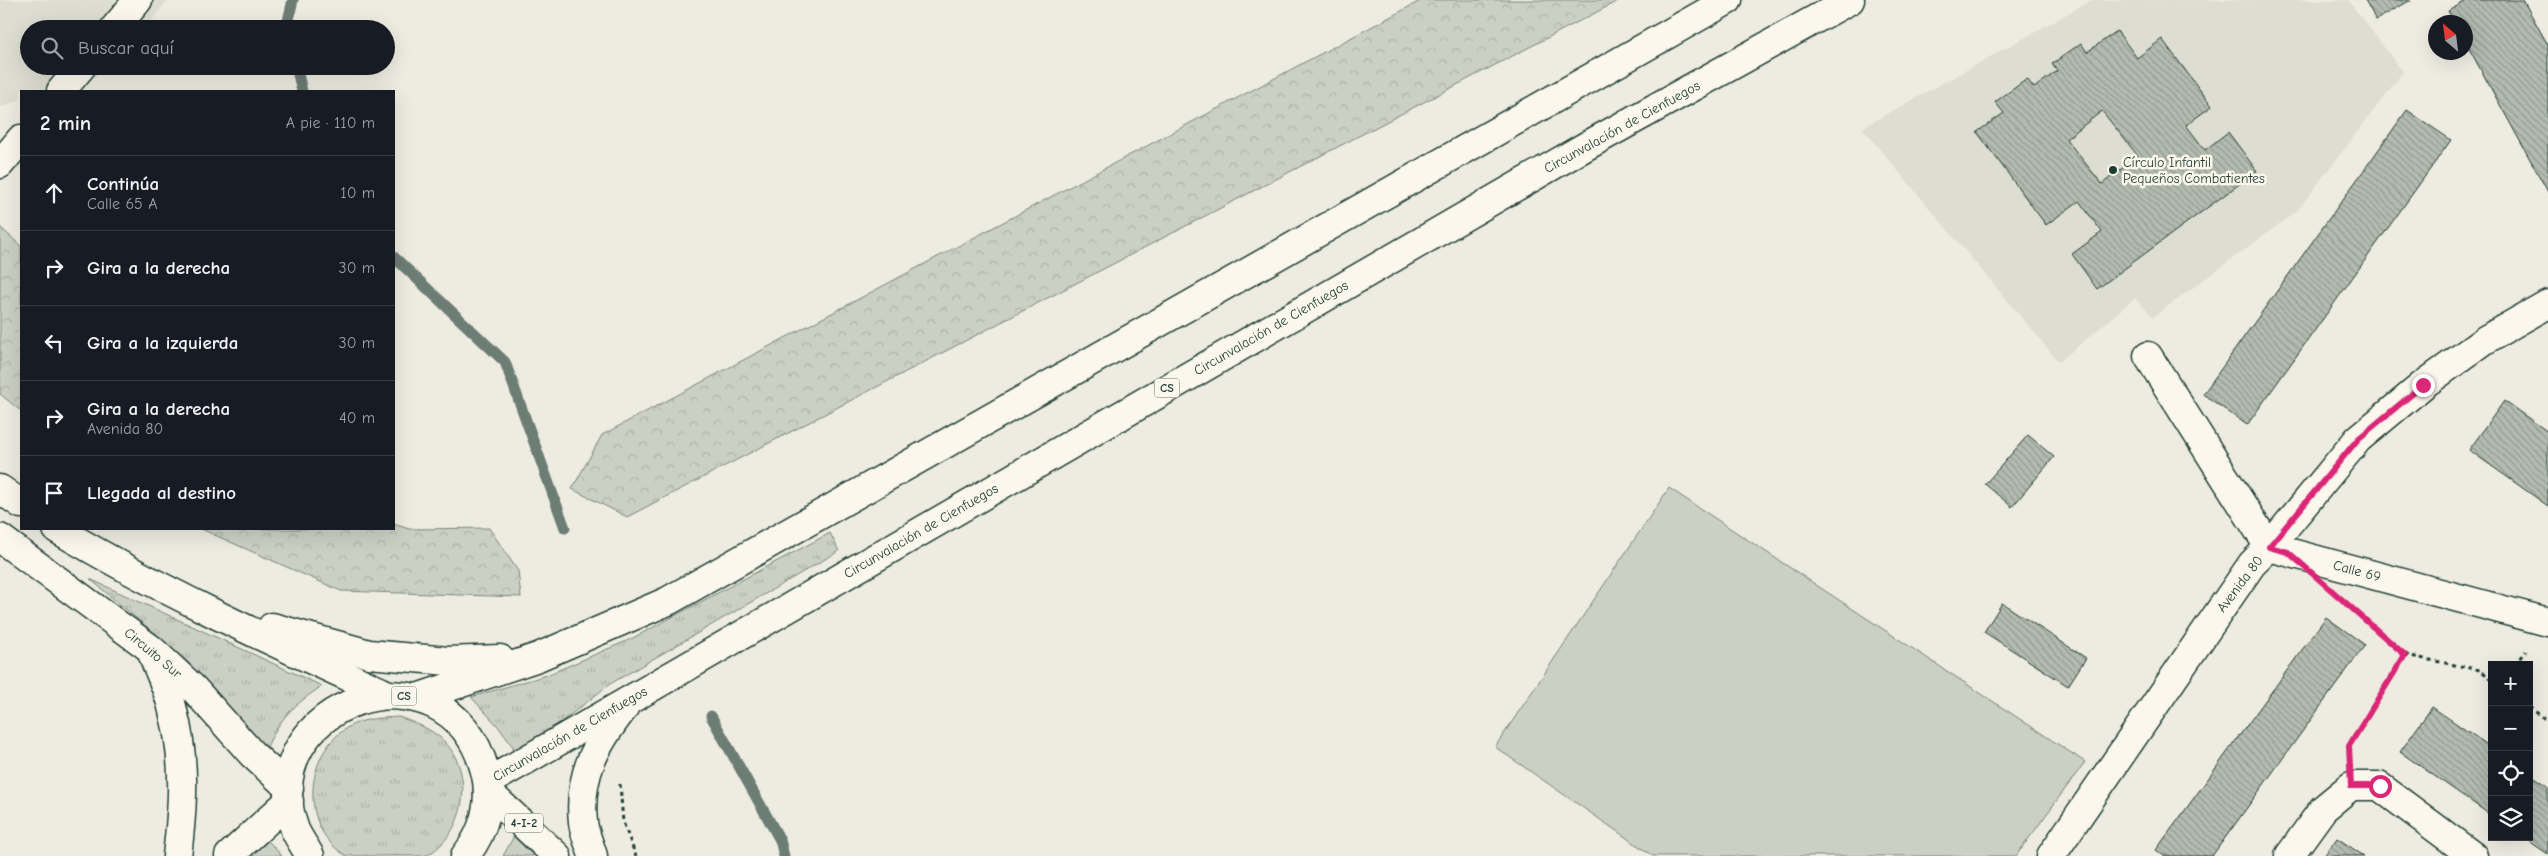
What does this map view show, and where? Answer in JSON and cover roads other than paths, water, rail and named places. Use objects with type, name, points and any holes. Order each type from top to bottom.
[{"type":"main road","points":[[121,20],[138,0]]},
{"type":"main road","name":"Circunvalación de Cienfuegos","points":[[417,698],[538,657],[668,601],[1728,0]]},
{"type":"main road","name":"Circunvalación de Cienfuegos","points":[[488,787],[630,699],[1588,145],[1850,0]]},
{"type":"main road","points":[[62,90],[74,75]]},
{"type":"main road","points":[[0,164],[20,140]]},
{"type":"main road","name":"Avenida 80","points":[[2051,856],[2252,564],[2269,547],[2358,439],[2423,385],[2485,340],[2548,304]]},
{"type":"main road","points":[[2148,356],[2269,547]]},
{"type":"main road","points":[[0,489],[20,503]]},
{"type":"main road","name":"CS","points":[[59,530],[112,562],[253,633],[386,694]]},
{"type":"main road","name":"Circuito Sur","points":[[0,538],[151,649],[194,689],[289,794]]},
{"type":"main road","name":"Calle 69","points":[[2269,547],[2548,622]]},
{"type":"main road","points":[[190,600],[271,627],[369,654],[448,661],[538,657]]},
{"type":"main road","points":[[151,649],[173,710],[180,752],[183,802],[177,856]]},
{"type":"main road","name":"Circunvalación de Cienfuegos","points":[[310,856],[296,830],[289,794],[295,759],[309,734],[330,713],[357,699],[386,694],[417,698],[443,710],[465,729],[480,754],[488,787],[485,820],[473,846],[465,856]]},
{"type":"main road","points":[[593,856],[583,823],[584,779],[602,735],[630,699]]},
{"type":"main road","points":[[2289,856],[2323,809],[2351,786],[2380,786],[2473,856]]},
{"type":"main road","name":"4-I-2","points":[[488,787],[557,856]]},
{"type":"main road","points":[[229,856],[289,794]]},
{"type":"waterway","points":[[288,20],[293,0]]},
{"type":"waterway","points":[[298,75],[302,90]]},
{"type":"waterway","points":[[395,258],[505,362],[565,528]]},
{"type":"waterway","points":[[711,716],[780,840],[784,856]]},
{"type":"place","name":"Círculo Infantil Pequeños Combatientes","points":[[2113,170]]}]
